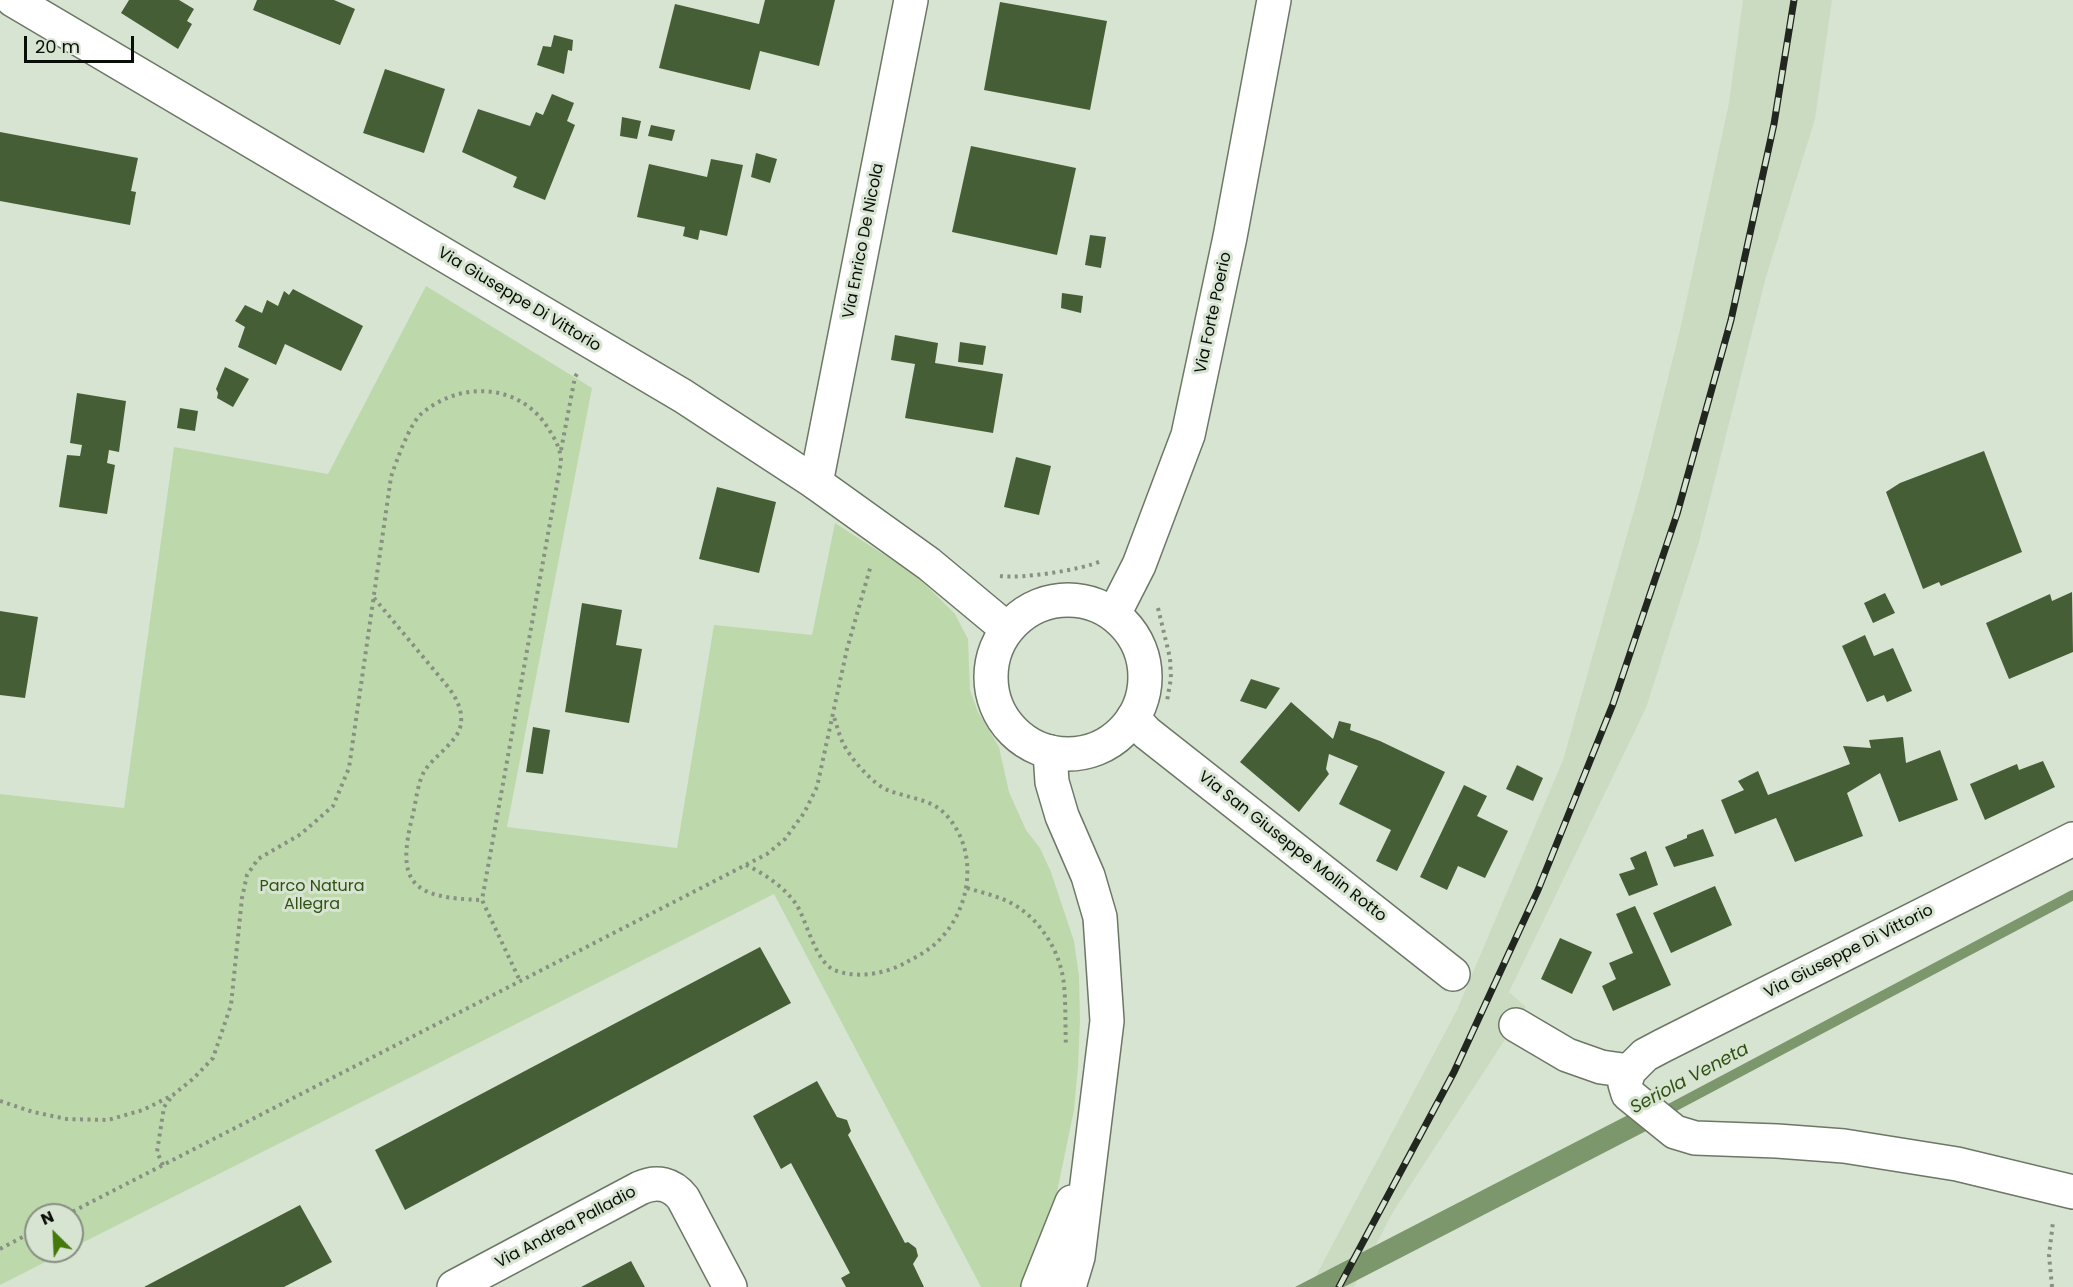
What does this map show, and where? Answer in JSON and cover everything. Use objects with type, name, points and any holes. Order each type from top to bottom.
[{"type":"street","name":"Via Giuseppe Di Vittorio","points":[[13,0],[683,396],[816,483],[929,564],[1007,629]]},
{"type":"street","name":"Via Enrico De Nicola","points":[[816,483],[911,0]]},
{"type":"street","name":"Via Forte Poerio","points":[[1114,614],[1139,566],[1188,435],[1230,237],[1274,0]]},
{"type":"street","points":[[1079,600],[1105,608],[1114,614],[1131,631],[1137,641],[1145,667],[1144,693],[1133,718],[1119,735],[1095,749],[1077,753],[1050,752],[1019,737],[1001,716],[992,693],[990,675],[998,643],[1007,629],[1029,610],[1052,601],[1079,600]]},
{"type":"street","name":"Via San Giuseppe Molin Rotto","points":[[1133,718],[1147,733],[1453,974]]},
{"type":"street","points":[[1050,752],[1052,782],[1062,816],[1088,876],[1100,917],[1107,1022],[1078,1257],[1069,1287]]},
{"type":"street","name":"Via Giuseppe Di Vittorio","points":[[1628,1082],[1645,1055],[2073,838]]},
{"type":"street","points":[[1516,1025],[1567,1055],[1601,1067],[1628,1082],[1674,1132],[1695,1137],[1776,1140],[1844,1146],[1957,1164],[2068,1191]]},
{"type":"street","points":[[1038,1287],[1053,1254],[1091,1150]]},
{"type":"street","name":"Via Andrea Palladio","points":[[454,1287],[640,1188],[656,1183],[672,1187],[683,1198],[730,1287]]},
{"type":"path","points":[[520,981],[482,900],[575,377],[595,345]]},
{"type":"path","points":[[0,1101],[33,1112],[67,1119],[108,1120],[142,1110],[173,1095],[213,1058],[231,1005],[239,921],[247,874],[258,859],[280,848],[333,806],[349,768],[391,477],[395,462],[418,417],[435,403],[459,393],[484,390],[506,394],[526,404],[542,417],[561,451]]},
{"type":"path","points":[[84,1206],[746,865],[767,854],[785,839],[804,813],[817,787],[847,649],[881,530]]},
{"type":"path","points":[[994,575],[1020,577],[1087,567],[1101,561],[1107,555]]},
{"type":"path","points":[[373,598],[444,682],[454,695],[460,710],[460,730],[423,772],[407,839],[405,854],[408,872],[414,882],[425,892],[450,899],[482,900]]},
{"type":"path","points":[[746,865],[768,877],[794,902],[818,952],[832,969],[851,974],[873,974],[901,965],[926,951],[942,937],[959,913],[967,888],[967,857],[952,823],[940,809],[914,798],[888,791],[871,779],[844,745],[833,716]]},
{"type":"path","points":[[967,888],[1008,901],[1031,917],[1047,934],[1063,977],[1066,1048]]},
{"type":"path","points":[[163,1165],[157,1152],[164,1107],[173,1095]]},
{"type":"path","points":[[2052,1287],[2049,1256],[2051,1231],[2068,1191]]},
{"type":"path","points":[[0,1249],[24,1236]]},
{"type":"shaded area","points":[[1743,0],[1832,0],[1815,119],[1766,277],[1699,542],[1646,708],[1509,992],[1526,1007],[1393,1212],[1354,1287],[1310,1287],[1457,1010],[1563,760],[1642,482],[1680,330],[1729,103]]},
{"type":"shaded area","points":[[1628,1115],[1650,1129],[1344,1287],[1295,1287]]},
{"type":"green space","name":"Parco Natura Allegra","points":[[426,286],[592,388],[507,827],[677,848],[714,625],[812,635],[835,523],[917,576],[955,614],[968,639],[970,690],[978,712],[999,747],[1009,792],[1026,830],[1040,848],[1051,872],[1074,941],[1079,976],[1080,1020],[1074,1110],[1056,1197],[1025,1287],[981,1287],[774,894],[84,1242],[84,1203],[24,1203],[24,1263],[43,1263],[0,1285],[0,794],[124,808],[174,447],[328,474]]},
{"type":"building","points":[[129,0],[179,0],[194,9],[187,21],[192,24],[178,49],[121,13]]},
{"type":"building","points":[[257,0],[334,0],[355,9],[340,45],[253,10]]},
{"type":"building","points":[[765,0],[835,0],[819,66],[760,51],[750,90],[659,68],[675,4],[759,24]]},
{"type":"building","points":[[1000,2],[1107,21],[1090,110],[984,90]]},
{"type":"building","points":[[554,35],[573,40],[572,51],[568,50],[564,74],[537,65],[543,46],[551,47]]},
{"type":"building","points":[[385,69],[445,89],[424,153],[363,133]]},
{"type":"building","points":[[552,94],[574,103],[567,121],[575,125],[545,200],[513,187],[517,177],[462,152],[478,109],[530,126],[536,112],[543,115]]},
{"type":"building","points":[[622,117],[641,121],[637,139],[620,136]]},
{"type":"building","points":[[651,125],[675,130],[672,141],[648,136]]},
{"type":"building","points":[[0,132],[138,158],[131,191],[136,192],[130,225],[0,201]]},
{"type":"building","points":[[971,146],[1076,168],[1057,255],[952,232]]},
{"type":"building","points":[[756,153],[777,159],[770,183],[751,177]]},
{"type":"building","points":[[711,159],[743,165],[727,236],[700,230],[698,240],[683,236],[685,227],[637,217],[649,164],[707,177]]},
{"type":"building","points":[[1090,235],[1106,237],[1101,268],[1085,265]]},
{"type":"building","points":[[293,289],[363,326],[341,371],[285,344],[276,365],[238,347],[245,327],[235,321],[245,305],[262,313],[267,300],[278,306],[284,291],[289,295]]},
{"type":"building","points":[[1062,293],[1083,296],[1081,313],[1061,308]]},
{"type":"building","points":[[895,335],[938,343],[935,363],[1003,374],[993,433],[905,418],[915,364],[891,360]]},
{"type":"building","points":[[960,342],[986,346],[983,365],[958,362]]},
{"type":"building","points":[[225,367],[249,379],[233,407],[217,398],[216,389]]},
{"type":"building","points":[[77,393],[126,401],[119,452],[109,450],[107,463],[115,465],[107,514],[59,507],[67,455],[80,456],[82,445],[70,443]]},
{"type":"building","points":[[180,408],[198,411],[195,431],[177,428]]},
{"type":"building","points":[[1984,451],[2022,552],[1941,586],[1939,582],[1923,589],[1886,492],[1900,483]]},
{"type":"building","points":[[1016,457],[1051,466],[1039,515],[1004,507]]},
{"type":"building","points":[[717,487],[776,502],[759,573],[699,559]]},
{"type":"building","points":[[2072,592],[2073,652],[2009,679],[1986,623],[2050,594],[2052,601]]},
{"type":"building","points":[[1885,593],[1895,613],[1873,623],[1864,603]]},
{"type":"building","points":[[582,603],[622,610],[616,645],[642,649],[629,723],[565,712]]},
{"type":"building","points":[[0,611],[38,617],[25,698],[0,695]]},
{"type":"building","points":[[1865,635],[1874,656],[1893,648],[1912,691],[1887,702],[1884,695],[1867,702],[1842,646]]},
{"type":"building","points":[[1251,679],[1280,688],[1266,709],[1240,701]]},
{"type":"building","points":[[1291,702],[1333,739],[1339,721],[1351,724],[1350,730],[1380,741],[1445,772],[1397,871],[1376,861],[1391,830],[1339,804],[1358,766],[1329,754],[1326,769],[1329,774],[1299,812],[1240,762]]},
{"type":"building","points":[[533,727],[550,730],[543,774],[526,772]]},
{"type":"building","points":[[1903,737],[1906,763],[1940,750],[1958,800],[1899,822],[1880,773],[1847,793],[1863,836],[1795,862],[1776,818],[1735,834],[1721,800],[1744,790],[1738,781],[1758,771],[1768,795],[1850,764],[1843,746],[1871,748],[1869,740]]},
{"type":"building","points":[[2043,761],[2055,787],[1985,820],[1970,784],[2017,764],[2019,770]]},
{"type":"building","points":[[1517,765],[1543,778],[1533,801],[1506,789]]},
{"type":"building","points":[[1464,785],[1487,796],[1477,816],[1508,831],[1485,878],[1458,866],[1447,890],[1420,877]]},
{"type":"building","points":[[1703,829],[1714,856],[1674,867],[1665,847]]},
{"type":"building","points":[[1646,851],[1658,885],[1629,896],[1619,874],[1635,869],[1630,858]]},
{"type":"building","points":[[1715,886],[1732,925],[1671,953],[1653,913]]},
{"type":"building","points":[[1635,906],[1671,985],[1613,1011],[1602,986],[1616,979],[1609,963],[1633,953],[1616,914]]},
{"type":"building","points":[[1560,938],[1592,952],[1572,994],[1541,979]]},
{"type":"building","points":[[760,947],[791,1003],[405,1210],[375,1150]]},
{"type":"building","points":[[817,1081],[837,1117],[847,1120],[851,1131],[848,1135],[905,1243],[908,1242],[916,1248],[918,1256],[913,1264],[924,1287],[846,1287],[841,1278],[850,1273],[791,1163],[781,1169],[753,1116]]},
{"type":"building","points":[[300,1205],[332,1262],[284,1287],[144,1287]]},
{"type":"building","points":[[631,1261],[645,1287],[581,1287]]},
{"type":"waterway","name":"Seriola Veneta","points":[[1660,1114],[2073,895]]},
{"type":"railway","points":[[1339,1287],[1454,1072],[1538,890],[1613,704],[1677,514],[1731,320],[1774,124],[1794,0]]}]
